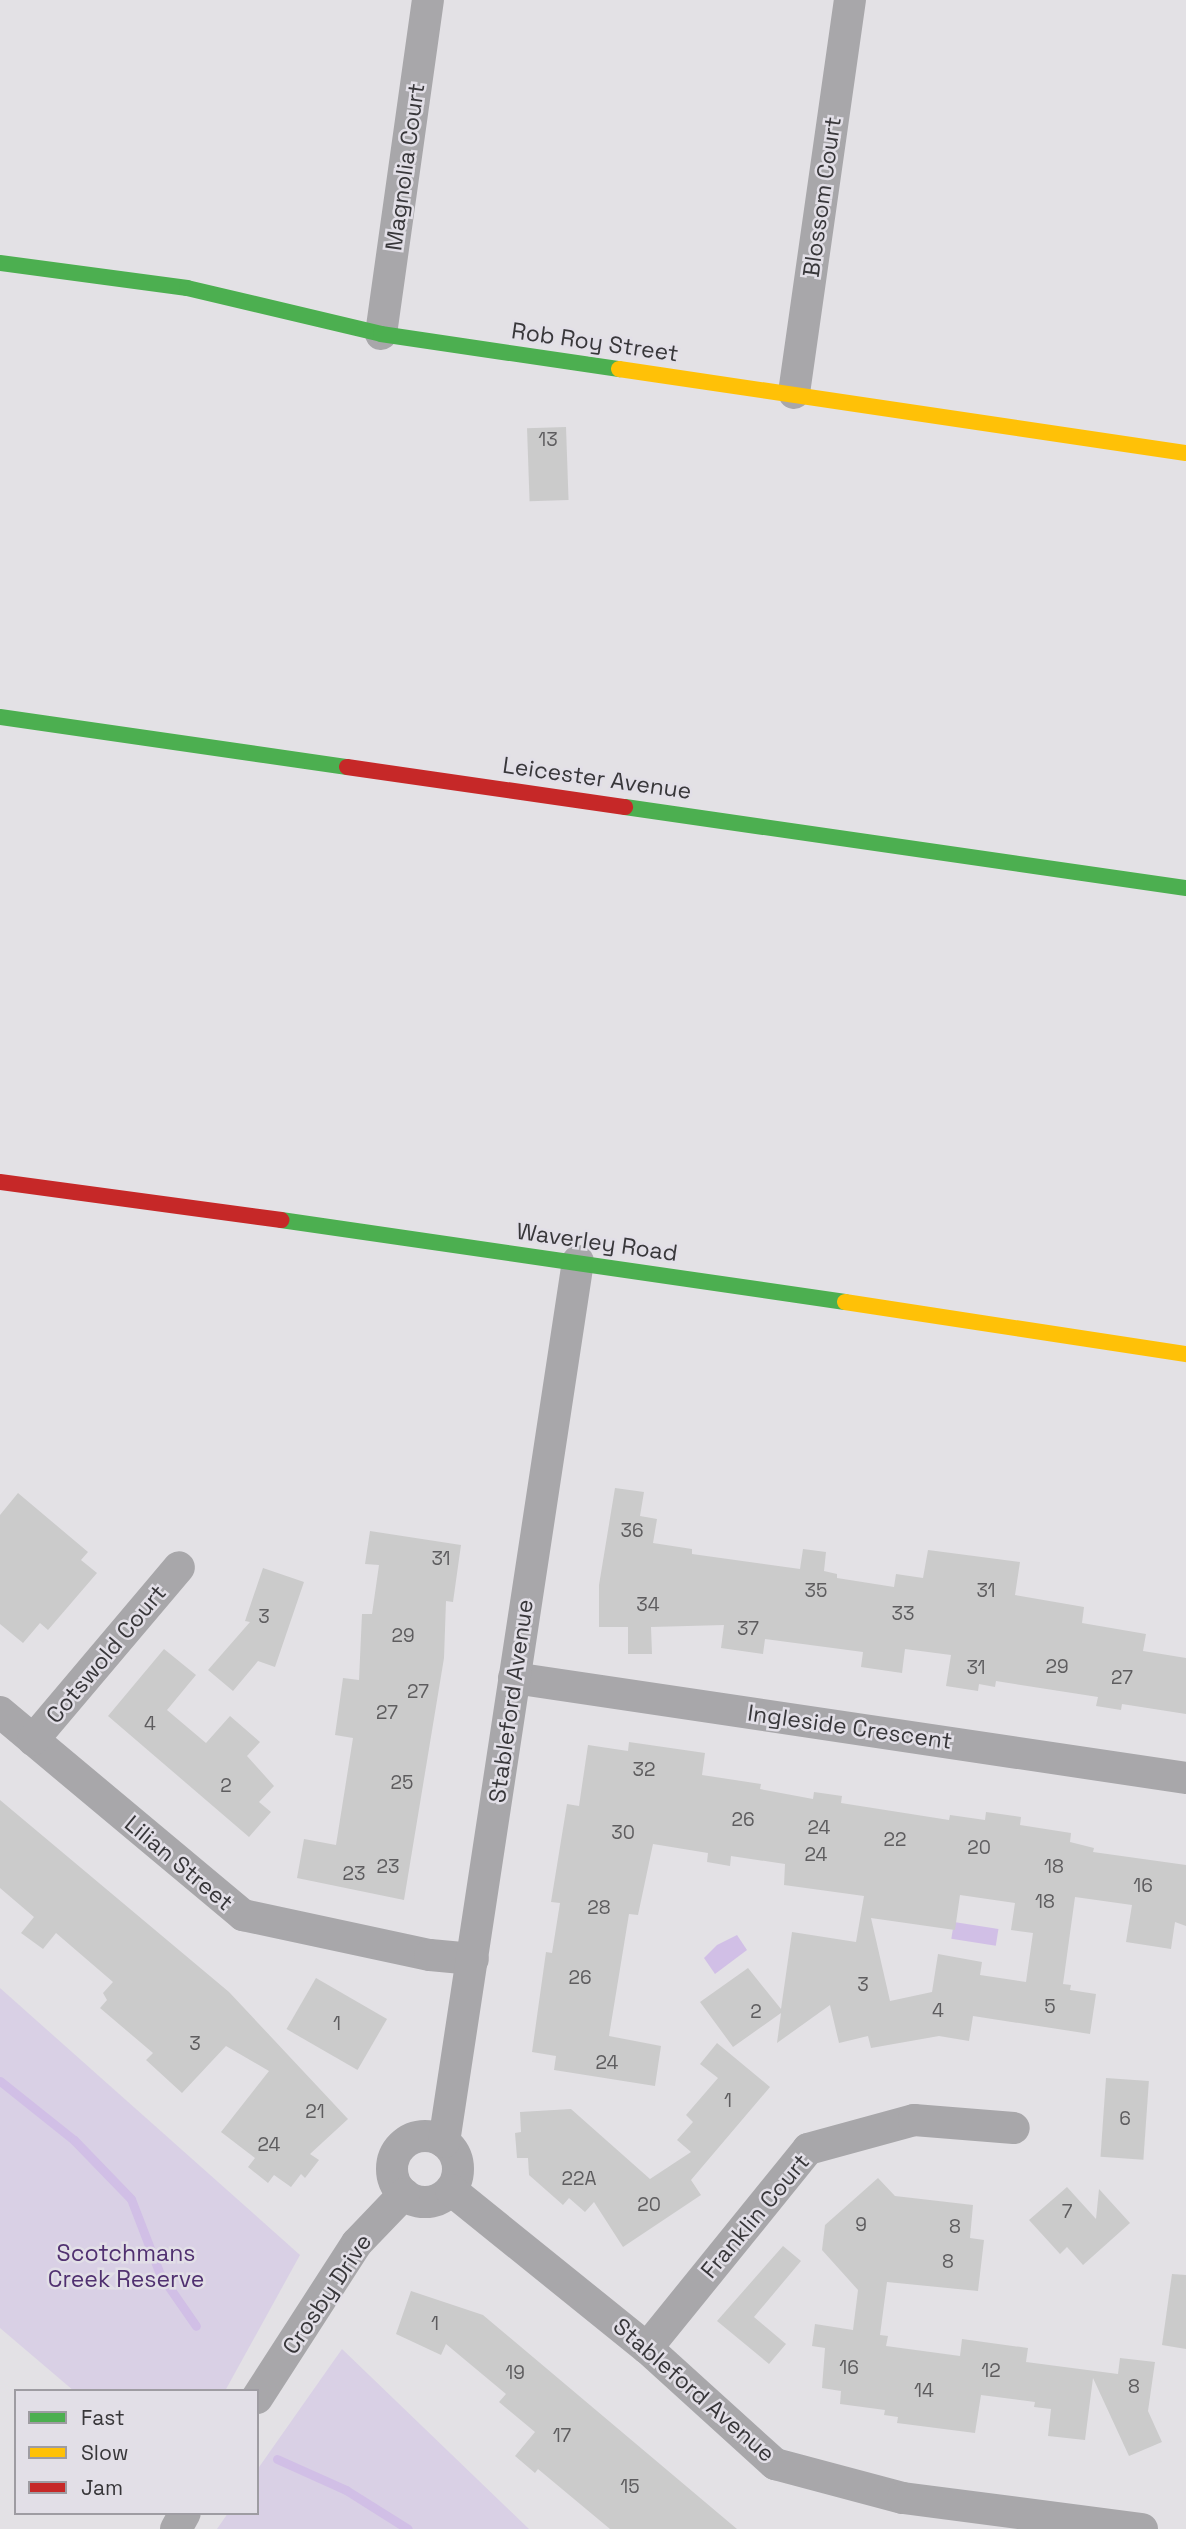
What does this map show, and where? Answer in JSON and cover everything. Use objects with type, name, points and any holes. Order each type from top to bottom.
[{"type":"street","name":"Magnolia Court","points":[[381,334],[428,0]]},
{"type":"street","name":"Blossom Court","points":[[794,393],[850,0]]},
{"type":"street","name":"Rob Roy Street","points":[[0,263],[187,288],[381,334],[1186,453]]},
{"type":"street","name":"Leicester Avenue","points":[[0,717],[1186,888]]},
{"type":"street","name":"Waverley Road","points":[[0,1182],[578,1261],[1186,1354]]},
{"type":"street","name":"Stableford Avenue","points":[[444,2142],[578,1261]]},
{"type":"street","name":"Cotswold Court","points":[[33,1740],[179,1567]]},
{"type":"street","name":"Ingleside Crescent","points":[[514,1678],[1186,1778]]},
{"type":"street","name":"Lilian Street","points":[[0,1712],[243,1915],[417,1952],[473,1959]]},
{"type":"street","name":"Franklin Court","points":[[647,2348],[808,2149],[914,2120],[1014,2129]]},
{"type":"street","points":[[422,2136],[444,2142],[457,2160],[459,2172],[451,2190],[431,2202],[404,2194],[392,2175],[402,2146],[422,2136]]},
{"type":"street","name":"Stableford Avenue","points":[[451,2190],[647,2348],[775,2464],[904,2498],[1007,2520],[1142,2529]]},
{"type":"street","name":"Crosby Drive","points":[[259,2395],[357,2243],[404,2194]]},
{"type":"green space","name":"Scotchmans Creek Reserve","points":[[0,1988],[300,2255],[226,2389],[72,2389],[0,2328]]},
{"type":"green space","points":[[342,2349],[529,2529],[217,2529],[227,2515],[259,2515],[259,2467]]},
{"type":"shaded area","points":[[954,1922],[998,1929],[996,1946],[951,1939]]},
{"type":"shaded area","points":[[737,1935],[747,1950],[715,1974],[704,1958],[717,1945]]},
{"type":"building","points":[[566,427],[569,500],[530,501],[527,428]]},
{"type":"building","points":[[615,1488],[644,1492],[640,1516],[657,1519],[653,1543],[692,1549],[692,1554],[800,1569],[803,1549],[826,1552],[824,1571],[837,1574],[837,1578],[894,1587],[896,1574],[923,1578],[928,1550],[1020,1562],[1015,1595],[1084,1607],[1082,1623],[1146,1634],[1143,1651],[1186,1658],[1186,1714],[1122,1704],[1121,1710],[1096,1706],[1098,1697],[996,1681],[995,1687],[979,1684],[978,1691],[946,1686],[951,1655],[905,1649],[902,1673],[861,1667],[863,1652],[765,1639],[763,1654],[721,1648],[724,1625],[651,1627],[652,1654],[628,1654],[628,1627],[599,1627],[599,1585]]},
{"type":"building","points":[[18,1493],[88,1552],[81,1560],[97,1573],[48,1630],[40,1623],[23,1643],[0,1624],[0,1515]]},
{"type":"building","points":[[370,1531],[461,1545],[453,1602],[446,1601],[444,1658],[404,1900],[297,1878],[304,1839],[336,1845],[353,1738],[335,1735],[343,1678],[359,1680],[362,1614],[372,1614],[379,1565],[365,1564]]},
{"type":"building","points":[[263,1568],[304,1582],[275,1667],[258,1661],[233,1691],[208,1670],[250,1622],[245,1621]]},
{"type":"building","points":[[164,1649],[196,1675],[167,1710],[206,1743],[230,1716],[260,1742],[247,1756],[274,1786],[259,1802],[271,1812],[249,1837],[108,1716]]},
{"type":"building","points":[[629,1742],[705,1753],[702,1775],[761,1784],[760,1789],[813,1799],[814,1792],[842,1796],[841,1803],[949,1820],[950,1815],[985,1820],[986,1812],[1021,1817],[1020,1825],[1071,1833],[1070,1842],[1094,1848],[1093,1852],[1186,1865],[1186,1926],[1175,1922],[1171,1949],[1126,1942],[1132,1905],[1075,1897],[1063,1984],[1071,1985],[1070,1990],[1096,1994],[1090,2034],[973,2016],[969,2041],[939,2036],[871,2048],[868,2036],[839,2043],[830,2005],[777,2043],[781,2013],[733,2047],[700,2002],[748,1968],[781,2009],[792,1932],[856,1942],[864,1896],[784,1885],[785,1864],[731,1856],[730,1866],[707,1862],[708,1853],[653,1844],[638,1915],[629,1914],[609,2036],[661,2046],[655,2086],[554,2070],[556,2056],[532,2052],[546,1952],[552,1953],[560,1903],[551,1902],[567,1804],[579,1806],[588,1745],[628,1751]],"holes":[[[960,1895],[1015,1903],[1011,1930],[1033,1933],[1026,1982],[980,1975],[982,1962],[938,1954],[932,1992],[890,2001],[871,1918],[955,1930]]]},
{"type":"building","points":[[0,1800],[229,1992],[348,2119],[310,2154],[319,2160],[305,2178],[301,2174],[291,2187],[274,2175],[268,2183],[248,2167],[255,2158],[221,2132],[269,2071],[226,2046],[182,2093],[146,2060],[153,2053],[100,2008],[107,2000],[103,1993],[113,1982],[56,1933],[43,1949],[21,1933],[34,1917],[0,1888]]},
{"type":"building","points":[[316,1978],[387,2019],[358,2070],[286,2029]]},
{"type":"building","points":[[717,2043],[770,2087],[691,2180],[701,2195],[623,2247],[594,2202],[585,2212],[569,2198],[563,2205],[529,2175],[528,2158],[517,2158],[515,2133],[521,2132],[520,2112],[571,2109],[650,2179],[691,2152],[677,2140],[693,2122],[686,2115],[718,2078],[700,2064]]},
{"type":"building","points":[[1106,2078],[1149,2081],[1143,2160],[1100,2157]]},
{"type":"building","points":[[878,2178],[895,2196],[973,2205],[970,2238],[984,2240],[978,2291],[887,2282],[880,2335],[888,2336],[886,2346],[960,2356],[962,2339],[1028,2348],[1026,2362],[1118,2374],[1120,2358],[1155,2362],[1148,2411],[1162,2442],[1129,2456],[1093,2378],[1085,2440],[1048,2436],[1051,2409],[1034,2407],[1035,2402],[981,2395],[975,2433],[897,2423],[898,2417],[884,2415],[885,2410],[840,2404],[841,2391],[822,2388],[825,2348],[812,2346],[815,2324],[853,2330],[858,2290],[822,2250],[825,2225]]},
{"type":"building","points":[[1067,2187],[1096,2219],[1099,2189],[1130,2223],[1083,2265],[1067,2247],[1060,2254],[1029,2220]]},
{"type":"building","points":[[783,2246],[801,2261],[754,2317],[786,2344],[769,2364],[717,2321]]},
{"type":"building","points":[[1172,2274],[1186,2275],[1186,2349],[1162,2345]]},
{"type":"building","points":[[411,2291],[483,2315],[737,2529],[610,2529],[538,2469],[535,2473],[515,2456],[535,2432],[499,2402],[506,2394],[446,2344],[441,2355],[396,2334]]},
{"type":"waterway","points":[[0,2081],[74,2140],[131,2199],[160,2274],[196,2326]]},
{"type":"waterway","points":[[277,2459],[346,2490],[408,2529]]},
{"type":"traffic: fast","points":[[0,263],[187,288],[381,334],[619,369]]},
{"type":"traffic: fast","points":[[0,717],[347,767]]},
{"type":"traffic: fast","points":[[625,807],[1186,888]]},
{"type":"traffic: fast","points":[[281,1220],[845,1302]]},
{"type":"traffic: slow","points":[[619,369],[1186,453]]},
{"type":"traffic: slow","points":[[845,1302],[1186,1354]]},
{"type":"traffic: jam","points":[[347,767],[625,807]]},
{"type":"traffic: jam","points":[[0,1182],[281,1220]]}]
